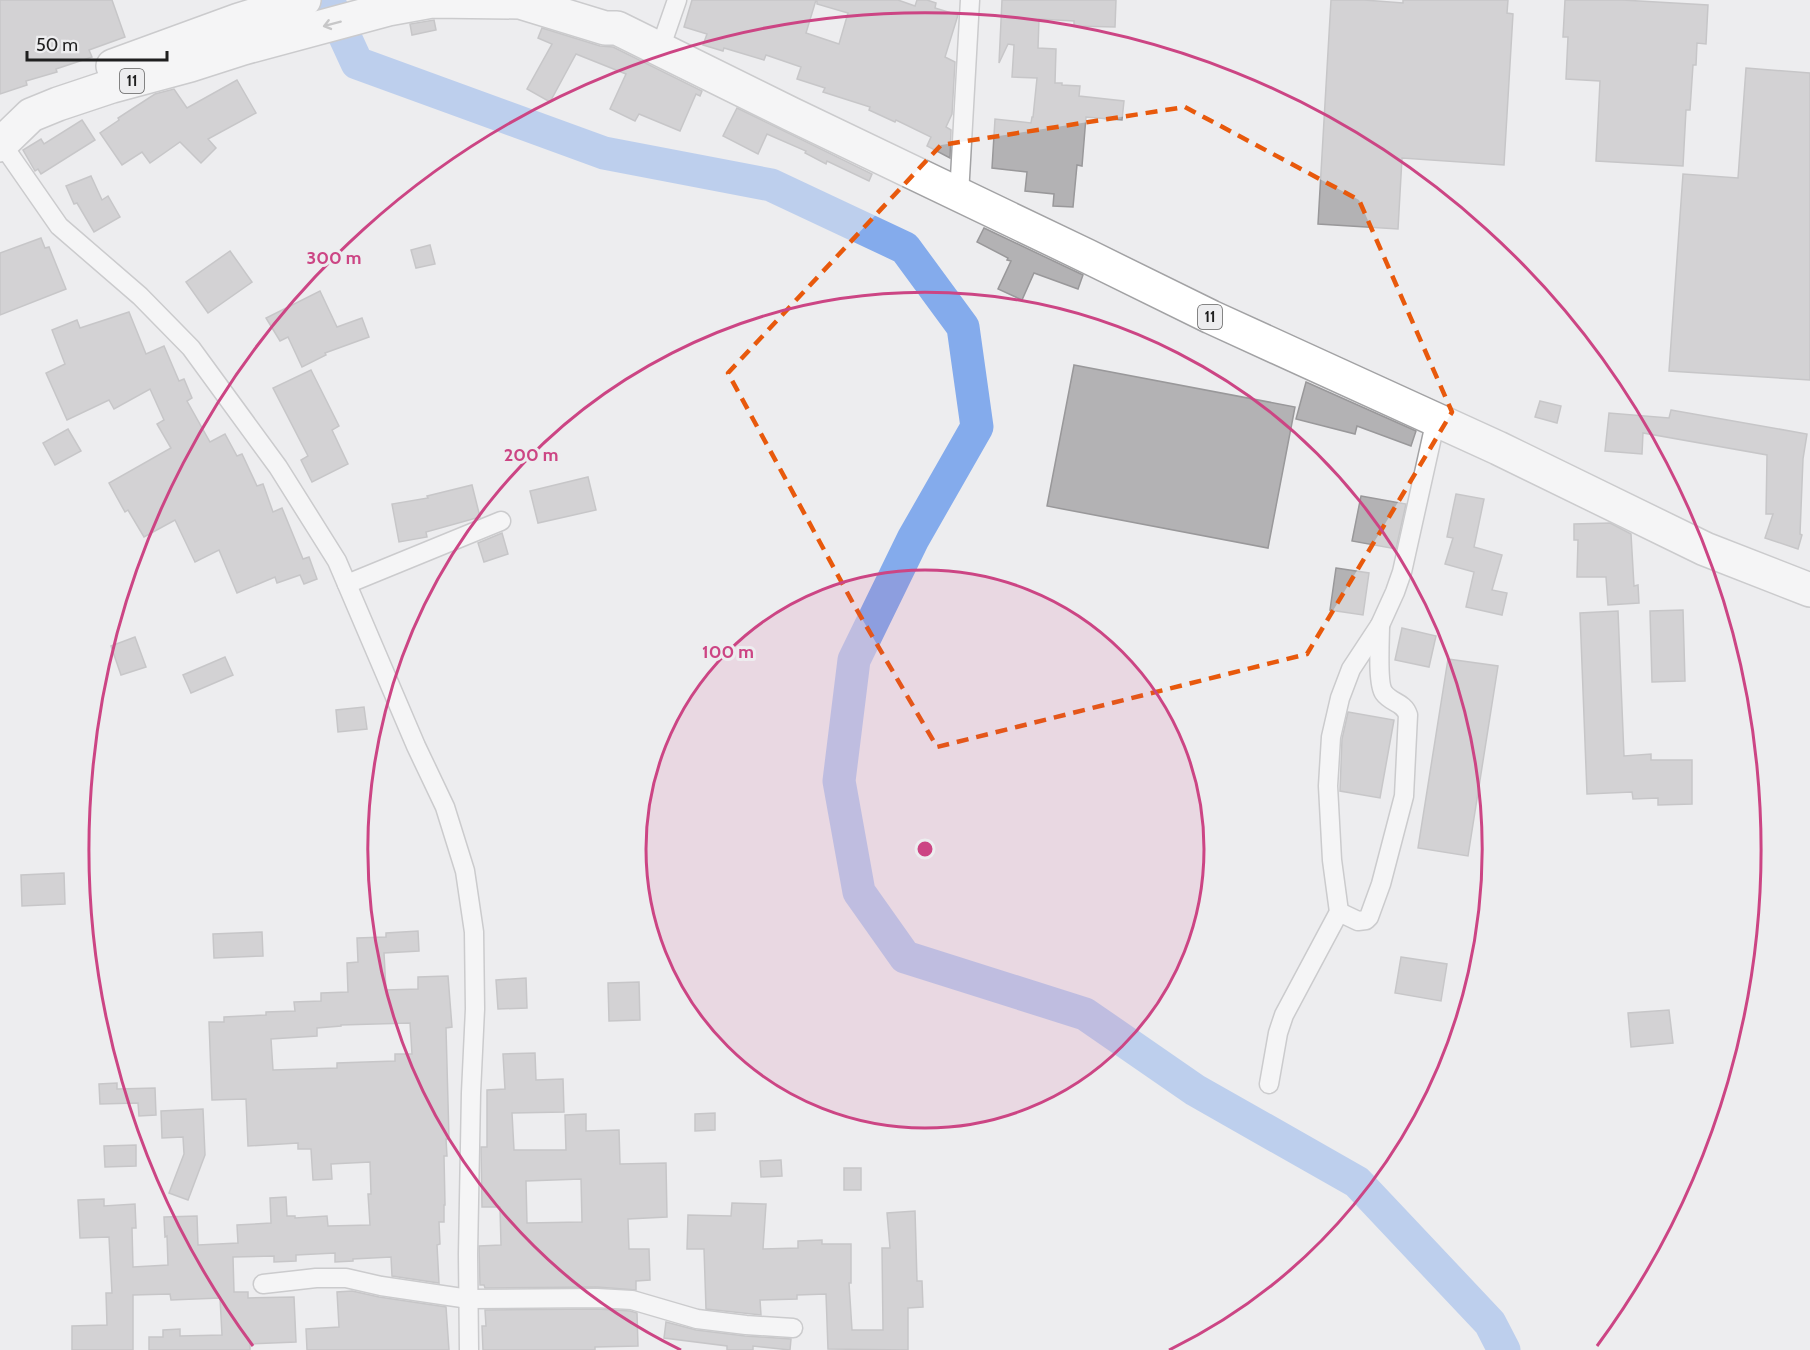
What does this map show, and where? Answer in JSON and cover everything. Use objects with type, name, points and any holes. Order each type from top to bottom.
[{"type":"highway","name":"11","points":[[241,34],[304,0]]},
{"type":"highway","name":"11","points":[[579,0],[611,15],[617,28]]},
{"type":"highway","name":"11","points":[[1,145],[26,122],[27,101],[77,79],[241,34],[432,1],[520,2],[605,28],[617,28],[1211,318],[1436,419],[1706,549],[1810,590]]},
{"type":"street","points":[[660,49],[677,0]]},
{"type":"street","points":[[959,195],[970,0]]},
{"type":"street","points":[[1,145],[59,226],[140,296],[191,348],[278,467],[337,561],[416,746],[445,807],[465,871],[474,932],[475,1010],[471,1093],[469,1350]]},
{"type":"street","points":[[1269,1084],[1278,1033],[1284,1015],[1339,912],[1329,828],[1328,786],[1331,737],[1340,698],[1351,669],[1380,625],[1402,572],[1436,419]]},
{"type":"street","points":[[347,584],[501,521]]},
{"type":"street","points":[[1339,912],[1358,921],[1369,917],[1381,884],[1404,796],[1408,716],[1403,706],[1382,689],[1380,625]]},
{"type":"street","points":[[263,1284],[316,1278],[346,1278],[381,1286],[469,1299],[632,1300],[697,1318],[746,1325],[793,1328]]},
{"type":"highlighted area","points":[[1185,107],[1359,200],[1452,412],[1307,654],[937,747],[854,605],[728,373],[941,145]]},
{"type":"building","points":[[0,0],[112,0],[125,37],[89,50],[92,57],[56,69],[57,72],[26,81],[27,85],[0,94]]},
{"type":"building","points":[[692,0],[816,0],[806,33],[839,44],[848,13],[817,4],[817,0],[898,0],[915,6],[917,0],[927,0],[936,3],[935,8],[958,15],[945,57],[955,62],[952,114],[946,127],[951,130],[950,158],[927,146],[931,137],[869,110],[870,107],[823,92],[825,88],[797,79],[801,67],[766,55],[764,60],[724,48],[723,51],[703,45],[707,34],[684,27]]},
{"type":"building","points":[[1002,0],[1116,0],[1115,27],[1074,26],[1074,21],[1039,19],[1038,48],[1056,49],[1055,83],[1080,86],[1079,96],[1124,101],[1122,120],[1086,117],[1082,166],[1077,165],[1073,207],[1053,206],[1054,194],[1025,191],[1027,172],[992,168],[995,119],[1031,123],[1037,78],[1012,77],[1014,45],[1008,44],[999,63]]},
{"type":"building","points":[[1331,0],[1403,3],[1403,0],[1508,0],[1507,13],[1513,14],[1504,165],[1402,158],[1398,229],[1318,224]]},
{"type":"building","points":[[1565,0],[1622,0],[1708,5],[1706,44],[1697,43],[1690,110],[1686,110],[1683,166],[1596,161],[1600,81],[1566,79],[1568,37],[1563,37]]},
{"type":"building","points":[[434,20],[436,30],[412,35],[410,24]]},
{"type":"building","points":[[542,28],[600,46],[613,47],[702,91],[700,96],[696,94],[680,131],[639,114],[635,121],[610,109],[626,74],[576,54],[550,102],[527,89],[552,44],[538,38]]},
{"type":"building","points":[[1746,68],[1810,73],[1810,380],[1669,371],[1683,174],[1738,178]]},
{"type":"building","points":[[237,80],[256,113],[208,139],[216,148],[201,163],[180,142],[150,163],[142,152],[122,165],[100,133],[119,120],[118,118],[155,94],[174,89],[187,108]]},
{"type":"building","points":[[737,108],[872,174],[869,181],[827,161],[826,164],[805,153],[806,151],[767,134],[758,154],[723,136]]},
{"type":"building","points":[[82,120],[95,140],[41,174],[38,169],[35,171],[23,150],[41,139],[44,144]]},
{"type":"building","points":[[91,176],[102,200],[108,196],[120,217],[94,232],[77,203],[74,204],[66,186]]},
{"type":"building","points":[[984,228],[1083,275],[1078,289],[1034,273],[1022,300],[998,289],[1011,261],[977,242]]},
{"type":"building","points":[[41,238],[45,248],[49,247],[66,289],[0,315],[0,253]]},
{"type":"building","points":[[430,245],[435,264],[416,268],[411,250]]},
{"type":"building","points":[[230,251],[252,282],[208,313],[186,282]]},
{"type":"building","points":[[320,291],[337,327],[362,318],[369,337],[325,353],[326,355],[302,367],[288,337],[280,341],[266,318]]},
{"type":"building","points":[[129,312],[146,354],[164,346],[179,381],[184,379],[192,398],[187,401],[210,442],[225,434],[237,456],[242,454],[257,486],[263,484],[273,512],[282,508],[303,559],[309,557],[317,579],[304,584],[300,575],[277,583],[275,577],[237,593],[219,550],[195,562],[175,520],[144,537],[128,510],[125,512],[109,483],[171,448],[157,424],[164,420],[150,389],[114,409],[109,400],[67,420],[46,373],[65,364],[52,330],[77,320],[80,328]]},
{"type":"building","points":[[1074,365],[1295,407],[1268,548],[1047,506]]},
{"type":"building","points":[[311,370],[339,426],[332,430],[348,464],[312,482],[301,460],[308,456],[273,388]]},
{"type":"building","points":[[1306,382],[1416,431],[1411,446],[1357,426],[1355,434],[1296,419]]},
{"type":"building","points":[[1540,401],[1561,406],[1557,423],[1535,417]]},
{"type":"building","points":[[1671,410],[1807,434],[1803,459],[1800,534],[1802,535],[1798,549],[1765,538],[1773,514],[1766,514],[1767,455],[1643,433],[1642,454],[1605,451],[1609,413],[1669,418]]},
{"type":"building","points":[[68,429],[81,451],[55,465],[43,443]]},
{"type":"building","points":[[588,477],[596,510],[538,523],[530,491]]},
{"type":"building","points":[[472,485],[480,517],[426,532],[427,537],[399,542],[392,504],[428,498],[427,496]]},
{"type":"building","points":[[1456,494],[1484,499],[1474,547],[1502,555],[1492,590],[1507,593],[1502,615],[1466,607],[1474,572],[1445,564],[1453,538],[1447,537]]},
{"type":"building","points":[[1361,496],[1406,504],[1396,549],[1352,541]]},
{"type":"building","points":[[1610,523],[1631,534],[1634,586],[1638,585],[1639,603],[1608,605],[1606,577],[1577,577],[1578,540],[1574,540],[1574,524]]},
{"type":"building","points":[[502,533],[508,554],[484,562],[478,543]]},
{"type":"building","points":[[1336,568],[1369,573],[1363,615],[1330,610]]},
{"type":"building","points":[[1683,610],[1685,681],[1652,682],[1650,611]]},
{"type":"building","points":[[1618,611],[1624,756],[1651,754],[1651,760],[1692,760],[1692,804],[1658,805],[1658,798],[1633,799],[1632,792],[1587,794],[1580,613]]},
{"type":"building","points":[[1402,628],[1436,636],[1429,667],[1395,660]]},
{"type":"building","points":[[135,637],[146,667],[121,675],[111,646]]},
{"type":"building","points":[[225,657],[233,675],[191,693],[183,675]]},
{"type":"building","points":[[1448,659],[1498,666],[1468,856],[1418,848]]},
{"type":"building","points":[[364,707],[367,729],[338,732],[336,710]]},
{"type":"building","points":[[1348,712],[1394,720],[1380,798],[1340,791],[1342,739]]},
{"type":"building","points":[[64,873],[65,904],[22,906],[21,875]]},
{"type":"building","points":[[418,931],[419,951],[384,953],[386,990],[418,989],[418,977],[448,976],[452,1027],[446,1028],[449,1139],[446,1139],[447,1156],[444,1156],[444,1222],[439,1222],[440,1244],[437,1245],[439,1283],[392,1276],[391,1257],[335,1262],[335,1253],[296,1255],[296,1261],[274,1262],[274,1256],[233,1257],[234,1292],[248,1292],[248,1298],[294,1297],[296,1342],[250,1344],[250,1350],[149,1350],[149,1337],[163,1337],[163,1330],[180,1329],[180,1336],[222,1335],[220,1298],[171,1300],[170,1294],[133,1295],[133,1350],[72,1350],[72,1326],[107,1325],[106,1293],[112,1293],[109,1237],[80,1238],[78,1200],[104,1199],[104,1206],[135,1204],[136,1228],[132,1228],[133,1267],[168,1265],[164,1217],[197,1216],[198,1245],[238,1243],[237,1225],[271,1223],[270,1198],[286,1197],[287,1216],[295,1216],[295,1218],[327,1216],[328,1226],[370,1225],[368,1194],[371,1194],[370,1162],[331,1164],[332,1179],[313,1180],[311,1149],[298,1149],[298,1143],[248,1146],[246,1099],[212,1100],[209,1022],[224,1022],[224,1017],[295,1011],[294,1002],[321,1001],[321,993],[348,992],[347,963],[358,962],[357,938],[386,937],[386,933]],"holes":[[[410,1023],[412,1054],[395,1054],[395,1061],[337,1063],[337,1068],[273,1070],[271,1039],[317,1036],[317,1028],[341,1025]]]},
{"type":"building","points":[[262,932],[263,956],[214,958],[213,934]]},
{"type":"building","points":[[1401,957],[1447,964],[1441,1001],[1395,993]]},
{"type":"building","points":[[526,978],[527,1008],[498,1009],[496,980]]},
{"type":"building","points":[[639,982],[640,1020],[609,1021],[608,983]]},
{"type":"building","points":[[1669,1010],[1673,1043],[1631,1047],[1628,1013]]},
{"type":"building","points":[[535,1053],[536,1080],[563,1079],[564,1112],[512,1113],[514,1150],[566,1150],[565,1115],[586,1114],[586,1131],[619,1130],[620,1164],[666,1163],[667,1217],[628,1219],[629,1249],[649,1249],[650,1280],[636,1281],[636,1290],[597,1287],[485,1288],[484,1285],[480,1285],[479,1246],[501,1245],[500,1207],[482,1207],[481,1147],[487,1147],[487,1090],[505,1089],[503,1054]],"holes":[[[581,1179],[582,1222],[527,1223],[526,1181]]]},
{"type":"building","points":[[117,1083],[117,1089],[155,1088],[156,1115],[139,1116],[138,1103],[100,1104],[99,1084]]},
{"type":"building","points":[[203,1109],[205,1155],[188,1200],[169,1193],[184,1154],[183,1137],[162,1138],[161,1111]]},
{"type":"building","points":[[715,1113],[715,1130],[695,1131],[695,1114]]},
{"type":"building","points":[[136,1145],[136,1166],[105,1167],[104,1146]]},
{"type":"building","points":[[781,1160],[782,1176],[761,1177],[760,1161]]},
{"type":"building","points":[[844,1168],[861,1168],[861,1190],[844,1190]]},
{"type":"building","points":[[732,1203],[766,1204],[763,1249],[798,1248],[798,1241],[822,1240],[822,1244],[851,1244],[851,1283],[849,1283],[852,1330],[883,1330],[882,1248],[890,1248],[887,1213],[915,1211],[917,1281],[922,1281],[923,1307],[908,1308],[908,1350],[828,1349],[826,1294],[797,1295],[797,1299],[760,1300],[761,1315],[706,1309],[704,1249],[687,1249],[688,1215],[731,1216]]},
{"type":"building","points":[[352,1291],[446,1307],[449,1350],[307,1350],[306,1329],[339,1327],[337,1292]]},
{"type":"building","points":[[597,1309],[637,1313],[638,1346],[595,1347],[595,1350],[483,1350],[482,1326],[486,1326],[485,1310]]},
{"type":"building","points":[[666,1322],[696,1330],[791,1339],[790,1350],[753,1346],[753,1350],[727,1350],[727,1346],[664,1338]]},
{"type":"waterway","points":[[328,0],[357,63],[604,153],[771,185],[905,248],[963,327],[977,427],[913,539],[854,660],[839,781],[859,892],[905,957],[1085,1014],[1195,1090],[1357,1182],[1490,1323],[1504,1350]]}]
